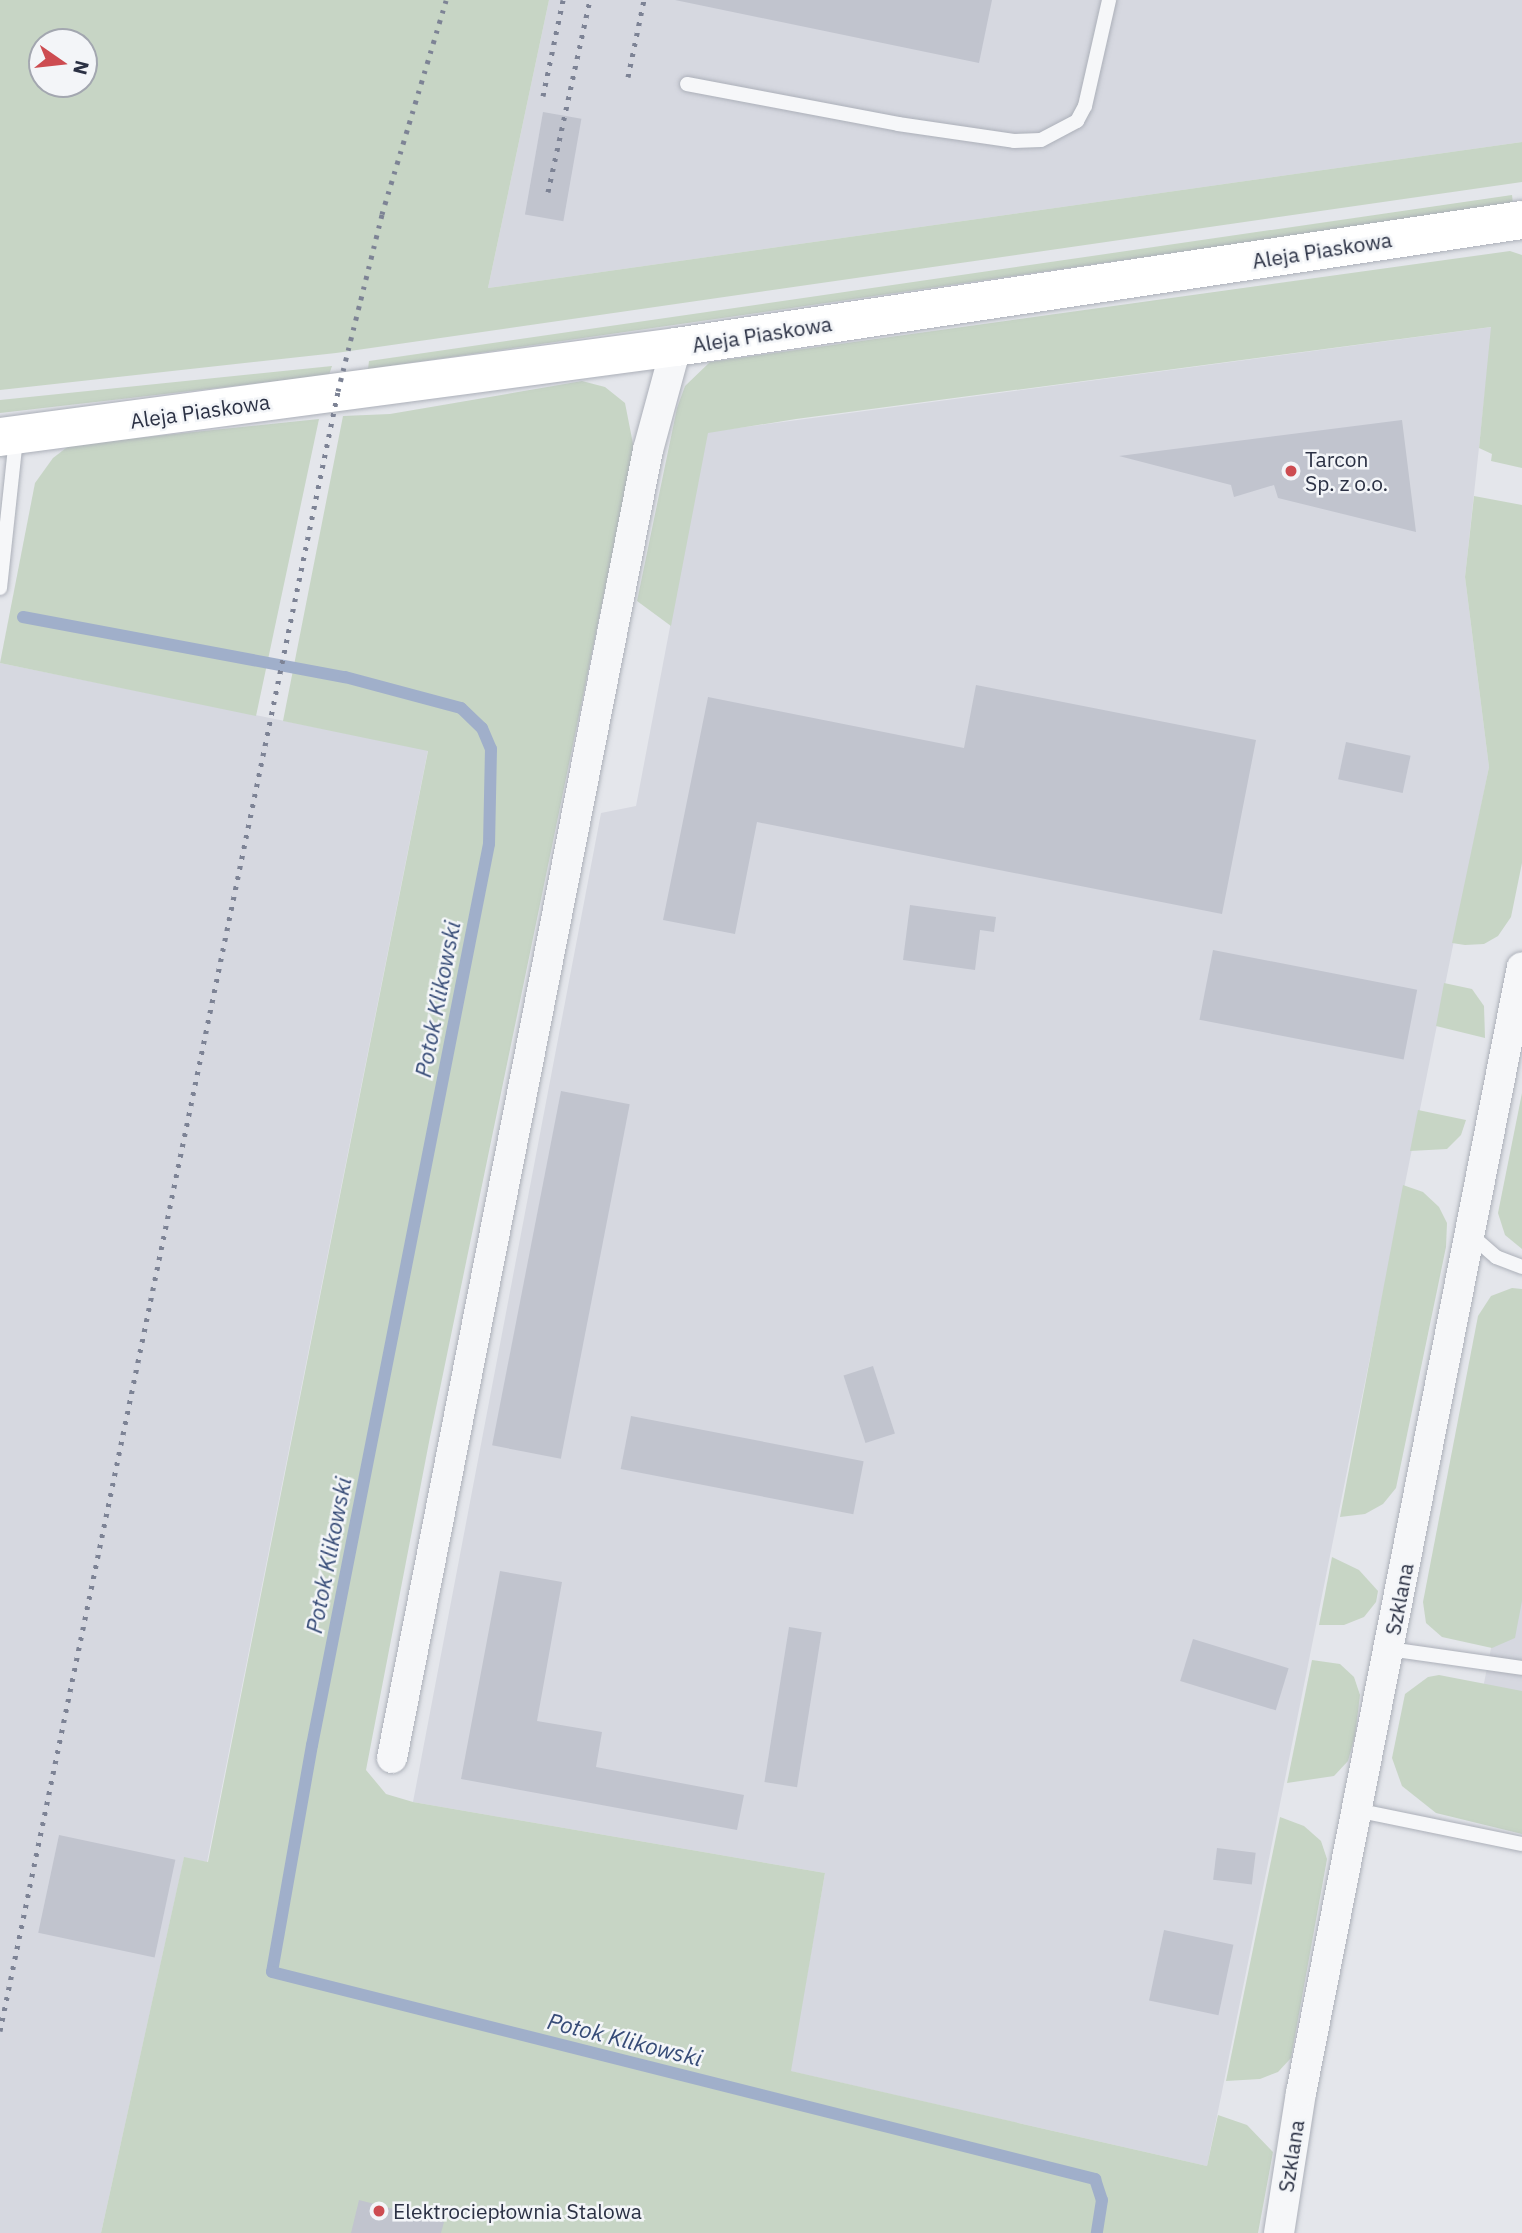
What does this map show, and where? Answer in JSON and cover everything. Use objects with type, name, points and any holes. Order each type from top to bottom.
[{"type":"main road","name":"Aleja Piaskowa","points":[[8,437],[676,347],[1522,220]]},
{"type":"street","points":[[392,1758],[649,450],[676,347]]},
{"type":"street","name":"Szklana","points":[[1279,2233],[1356,1810],[1472,1236],[1522,967]]},
{"type":"lane","points":[[687,84],[898,124],[1014,141],[1041,140],[1077,121],[1085,106],[1109,0]]},
{"type":"lane","points":[[0,588],[8,437]]},
{"type":"lane","points":[[1472,1236],[1496,1257],[1522,1267]]},
{"type":"lane","points":[[1389,1648],[1522,1668]]},
{"type":"lane","points":[[1356,1810],[1522,1844]]},
{"type":"shaded area","points":[[549,0],[1522,0],[1522,142],[488,288]]},
{"type":"shaded area","points":[[1492,327],[1465,577],[1489,767],[1207,2166],[790,2071],[825,1873],[413,1802],[601,813],[636,806],[707,432]]},
{"type":"shaded area","points":[[0,663],[428,750],[207,1862],[184,1858],[101,2233],[0,2233]]},
{"type":"shaded area","points":[[1522,1494],[1522,1700],[1482,1693]]},
{"type":"green space","points":[[0,0],[549,0],[488,288],[1522,142],[1522,182],[336,353],[0,390]]},
{"type":"green space","points":[[1512,195],[1513,204],[368,369],[369,361]]},
{"type":"green space","points":[[1510,251],[1522,255],[1522,468],[1491,461],[1492,454],[1479,448],[1491,327],[796,419],[708,433],[671,626],[637,601],[677,408],[685,386],[710,362]]},
{"type":"green space","points":[[332,366],[329,375],[0,413],[0,400]]},
{"type":"green space","points":[[582,381],[605,387],[625,403],[634,449],[430,1437],[366,1770],[386,1794],[413,1802],[825,1873],[791,2071],[1207,2166],[1218,2115],[1247,2125],[1273,2152],[1258,2233],[101,2233],[184,1857],[208,1862],[428,751],[283,721],[343,416],[390,414]]},
{"type":"green space","points":[[319,419],[256,716],[0,663],[35,483],[53,458],[70,445]]},
{"type":"green space","points":[[1474,496],[1522,505],[1522,863],[1511,917],[1498,936],[1484,944],[1465,945],[1452,943],[1489,767],[1465,577]]},
{"type":"green space","points":[[1444,983],[1472,989],[1484,1006],[1485,1038],[1436,1026]]},
{"type":"green space","points":[[1522,1093],[1522,1249],[1505,1235],[1498,1213]]},
{"type":"green space","points":[[1418,1110],[1466,1120],[1461,1135],[1447,1149],[1410,1151]]},
{"type":"green space","points":[[1403,1185],[1423,1192],[1439,1207],[1447,1223],[1446,1247],[1396,1488],[1383,1504],[1365,1514],[1340,1517]]},
{"type":"green space","points":[[1512,1288],[1522,1289],[1522,1601],[1515,1638],[1492,1648],[1442,1637],[1426,1623],[1423,1602],[1478,1316],[1491,1296]]},
{"type":"green space","points":[[1332,1557],[1359,1570],[1378,1591],[1376,1602],[1364,1617],[1344,1625],[1319,1625]]},
{"type":"green space","points":[[1312,1660],[1340,1664],[1354,1677],[1360,1695],[1355,1736],[1348,1761],[1334,1776],[1287,1783]]},
{"type":"green space","points":[[1439,1675],[1522,1691],[1522,1834],[1436,1813],[1402,1786],[1392,1758],[1405,1694],[1428,1677]]},
{"type":"green space","points":[[1280,1817],[1304,1826],[1321,1841],[1327,1859],[1291,2058],[1278,2072],[1260,2079],[1226,2081]]},
{"type":"building","points":[[675,0],[992,0],[979,63]]},
{"type":"building","points":[[543,112],[581,119],[563,221],[525,214]]},
{"type":"building","name":"Tarcon Sp. z o.o.","points":[[1402,420],[1416,532],[1278,498],[1274,485],[1234,497],[1231,485],[1119,456]]},
{"type":"building","points":[[976,685],[1256,740],[1222,914],[757,822],[735,934],[663,920],[708,697],[964,748]]},
{"type":"building","points":[[1346,742],[1411,756],[1403,793],[1338,779]]},
{"type":"building","points":[[910,905],[996,917],[994,932],[980,930],[975,970],[903,960]]},
{"type":"building","points":[[1213,950],[1417,990],[1404,1059],[1199,1020]]},
{"type":"building","points":[[561,1091],[630,1104],[561,1459],[492,1445]]},
{"type":"building","points":[[873,1366],[895,1434],[865,1443],[844,1376]]},
{"type":"building","points":[[631,1416],[864,1461],[853,1514],[621,1469]]},
{"type":"building","points":[[500,1571],[562,1582],[537,1721],[602,1732],[596,1767],[744,1795],[737,1830],[461,1779]]},
{"type":"building","points":[[789,1627],[822,1632],[797,1787],[764,1782]]},
{"type":"building","points":[[1193,1639],[1289,1668],[1276,1710],[1180,1681]]},
{"type":"building","points":[[59,1835],[175,1860],[155,1958],[38,1933]]},
{"type":"building","points":[[1217,1848],[1256,1853],[1252,1885],[1213,1880]]},
{"type":"building","points":[[1164,1930],[1233,1945],[1218,2015],[1149,2000]]},
{"type":"building","name":"Elektrociepłownia Stalowa","points":[[359,2200],[444,2222],[441,2233],[351,2233]]},
{"type":"waterway","name":"Potok Klikowski","points":[[23,617],[345,677],[461,708],[482,728],[491,749],[489,844],[312,1745],[272,1972],[1095,2179],[1102,2200],[1097,2233]]},
{"type":"railway","points":[[0,2031],[338,391],[382,214],[446,0]]},
{"type":"railway","points":[[543,96],[563,0]]},
{"type":"railway","points":[[548,192],[590,0]]},
{"type":"railway","points":[[628,77],[644,0]]},
{"type":"place","name":"Tarcon Sp. z o.o.","points":[[1291,471]]},
{"type":"place","name":"Elektrociepłownia Stalowa","points":[[379,2211]]}]
